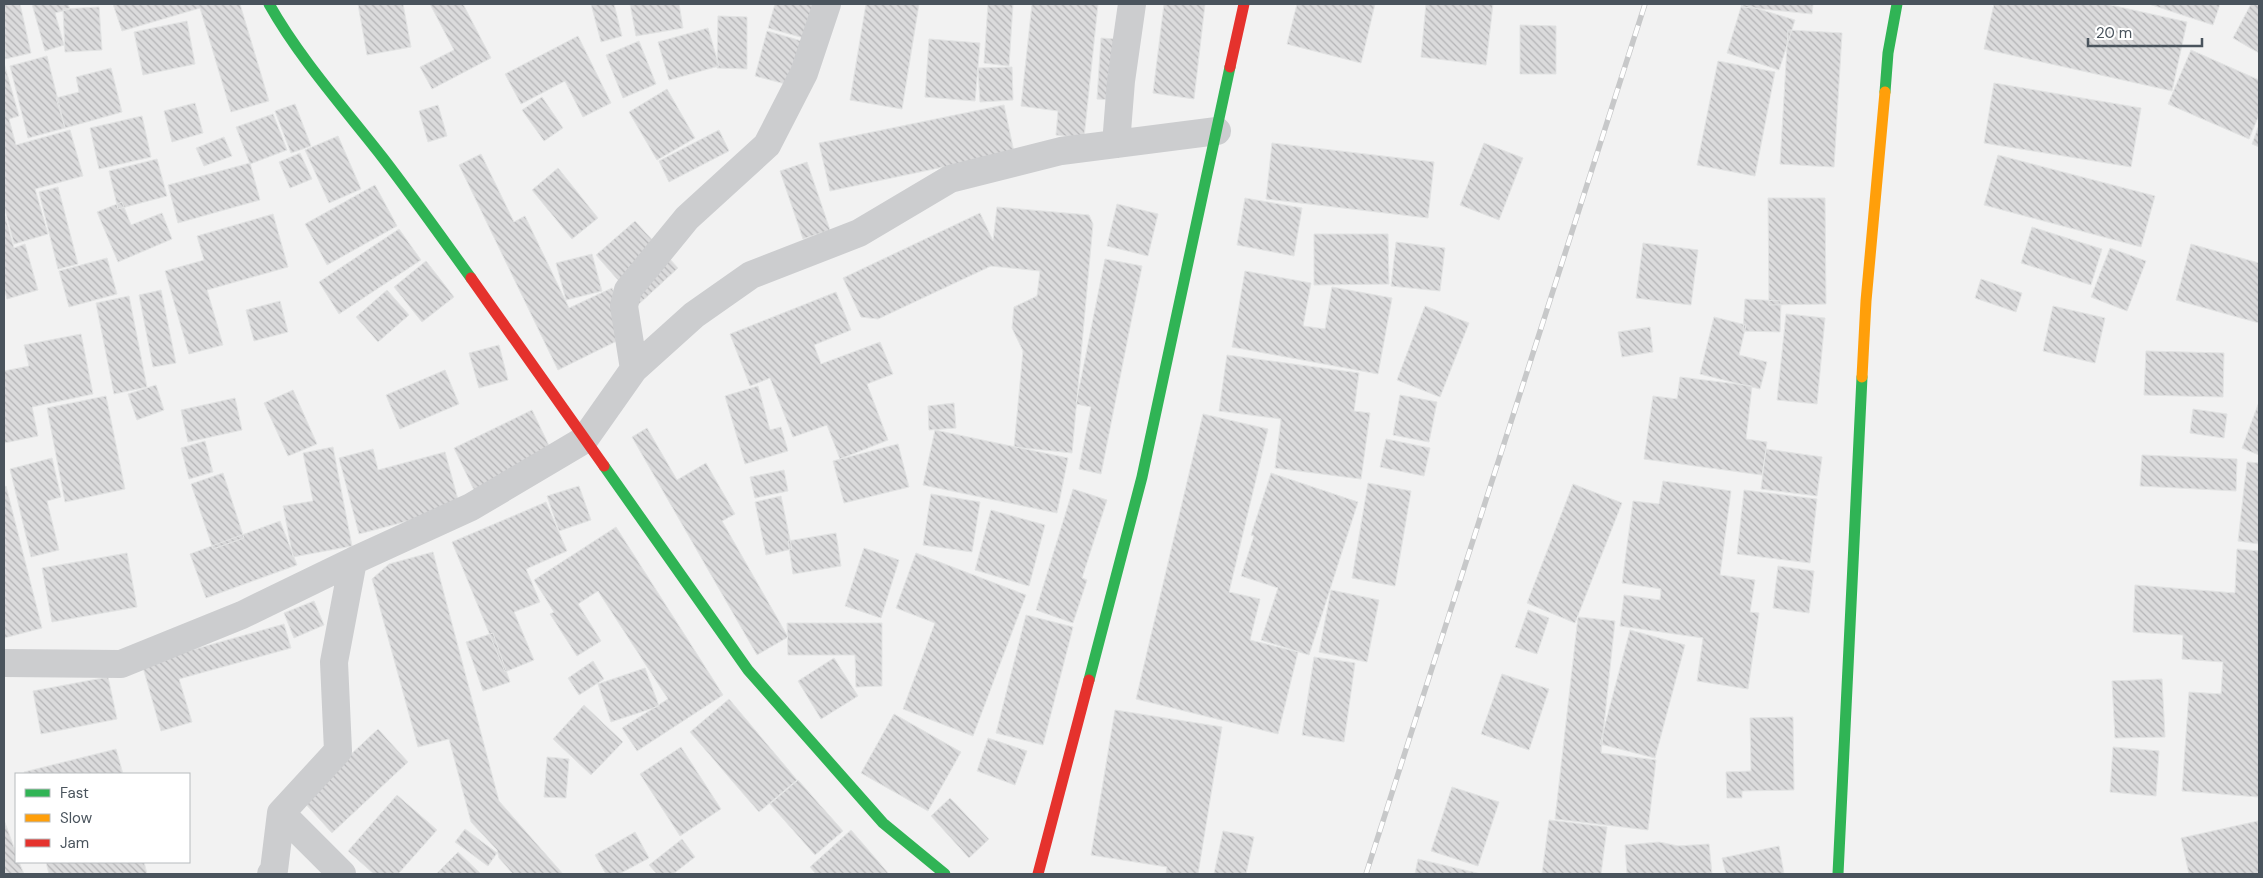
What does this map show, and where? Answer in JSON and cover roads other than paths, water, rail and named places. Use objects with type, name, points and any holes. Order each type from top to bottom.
[{"type":"street","points":[[269,4],[323,82],[384,159],[485,298],[748,670],[883,823],[946,874]]},
{"type":"street","points":[[634,369],[624,306],[628,290],[687,218],[767,145],[804,73],[827,4]]},
{"type":"street","points":[[1116,144],[1121,81],[1132,4]]},
{"type":"street","points":[[1038,874],[1142,476],[1244,4]]},
{"type":"street","points":[[1838,874],[1866,301],[1888,54],[1897,4]]},
{"type":"street","points":[[4,663],[121,664],[242,615],[471,507],[584,440],[634,369],[694,315],[752,275],[859,233],[950,180],[1061,150],[1217,131]]},
{"type":"street","points":[[271,874],[274,870],[281,814],[338,751],[334,662],[353,561]]},
{"type":"street","points":[[281,814],[342,874]]},
{"type":"railway","points":[[1366,874],[1645,4]]}]
